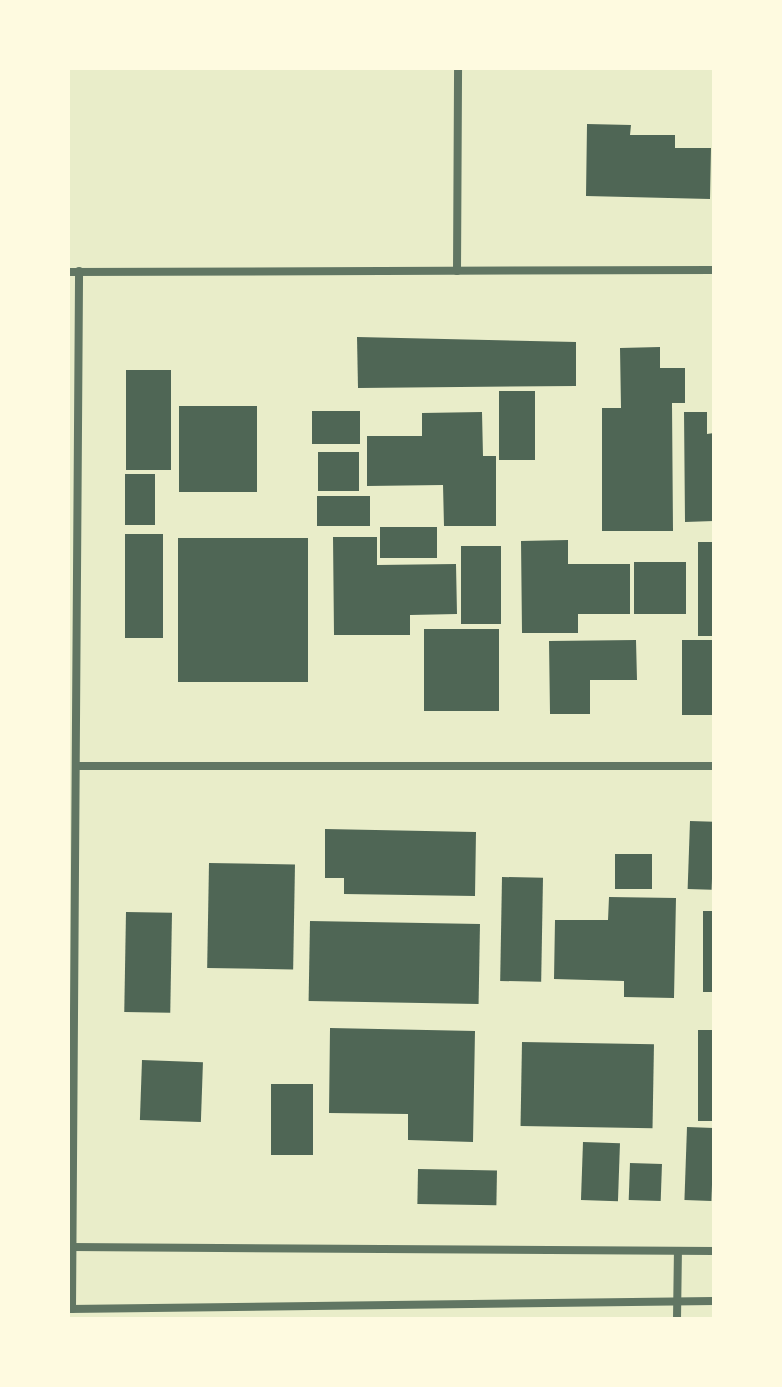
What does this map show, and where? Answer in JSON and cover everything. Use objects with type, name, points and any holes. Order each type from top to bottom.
[{"type":"street","points":[[457,271],[458,68]]},
{"type":"street","points":[[68,272],[714,270]]},
{"type":"street","points":[[79,271],[70,1309],[714,1301]]},
{"type":"street","points":[[77,766],[714,766]]},
{"type":"street","points":[[71,1247],[714,1251]]},
{"type":"street","points":[[677,1319],[678,1251]]},
{"type":"building","points":[[587,124],[631,125],[630,135],[675,135],[675,148],[711,148],[710,199],[586,196]]},
{"type":"building","points":[[357,337],[576,342],[576,386],[358,388]]},
{"type":"building","points":[[660,347],[660,368],[685,368],[685,403],[672,403],[673,531],[602,531],[602,408],[621,408],[620,348]]},
{"type":"building","points":[[126,370],[171,370],[171,470],[126,470]]},
{"type":"building","points":[[499,391],[535,391],[535,460],[499,460]]},
{"type":"building","points":[[179,406],[257,406],[257,492],[179,492]]},
{"type":"building","points":[[312,411],[360,411],[360,444],[312,444]]},
{"type":"building","points":[[482,412],[483,456],[496,456],[496,526],[444,526],[443,485],[367,486],[367,436],[422,436],[422,413]]},
{"type":"building","points":[[684,412],[707,412],[707,434],[714,433],[714,521],[685,522]]},
{"type":"building","points":[[318,452],[359,452],[359,491],[318,491]]},
{"type":"building","points":[[125,474],[155,474],[155,525],[125,525]]},
{"type":"building","points":[[317,496],[370,496],[370,526],[317,526]]},
{"type":"building","points":[[380,527],[437,527],[437,558],[380,558]]},
{"type":"building","points":[[125,534],[163,534],[163,638],[125,638]]},
{"type":"building","points":[[333,537],[377,537],[377,565],[456,564],[457,614],[410,615],[410,635],[334,635]]},
{"type":"building","points":[[178,538],[308,538],[308,682],[178,682]]},
{"type":"building","points":[[568,540],[568,564],[630,564],[630,614],[578,614],[578,633],[522,633],[521,541]]},
{"type":"building","points":[[698,542],[714,542],[714,636],[698,636]]},
{"type":"building","points":[[461,546],[501,546],[501,624],[461,624]]},
{"type":"building","points":[[634,562],[686,562],[686,614],[634,614]]},
{"type":"building","points":[[424,629],[499,629],[499,711],[424,711]]},
{"type":"building","points":[[636,640],[637,680],[590,680],[590,714],[550,714],[549,641]]},
{"type":"building","points":[[682,640],[714,640],[714,715],[682,715]]},
{"type":"building","points":[[690,821],[714,822],[712,890],[688,889]]},
{"type":"building","points":[[325,829],[476,832],[475,896],[344,894],[344,878],[325,878]]},
{"type":"building","points":[[615,854],[652,854],[652,889],[615,889]]},
{"type":"building","points":[[209,863],[295,865],[293,969],[207,968]]},
{"type":"building","points":[[502,877],[543,878],[541,982],[500,981]]},
{"type":"building","points":[[609,897],[676,898],[674,998],[624,997],[624,981],[554,979],[555,920],[608,920]]},
{"type":"building","points":[[703,911],[714,911],[714,992],[703,992]]},
{"type":"building","points":[[126,912],[172,913],[170,1013],[124,1012]]},
{"type":"building","points":[[310,921],[480,924],[479,1004],[309,1001]]},
{"type":"building","points":[[330,1028],[475,1031],[473,1142],[408,1140],[408,1114],[329,1113]]},
{"type":"building","points":[[698,1030],[714,1030],[714,1121],[698,1121]]},
{"type":"building","points":[[522,1042],[654,1044],[653,1128],[521,1126]]},
{"type":"building","points":[[142,1060],[203,1062],[201,1122],[140,1120]]},
{"type":"building","points":[[271,1084],[313,1084],[313,1155],[271,1155]]},
{"type":"building","points":[[687,1127],[714,1128],[711,1201],[684,1200]]},
{"type":"building","points":[[583,1142],[620,1143],[618,1201],[581,1200]]},
{"type":"building","points":[[630,1163],[662,1164],[661,1201],[629,1200]]},
{"type":"building","points":[[418,1169],[497,1170],[496,1205],[417,1204]]}]
